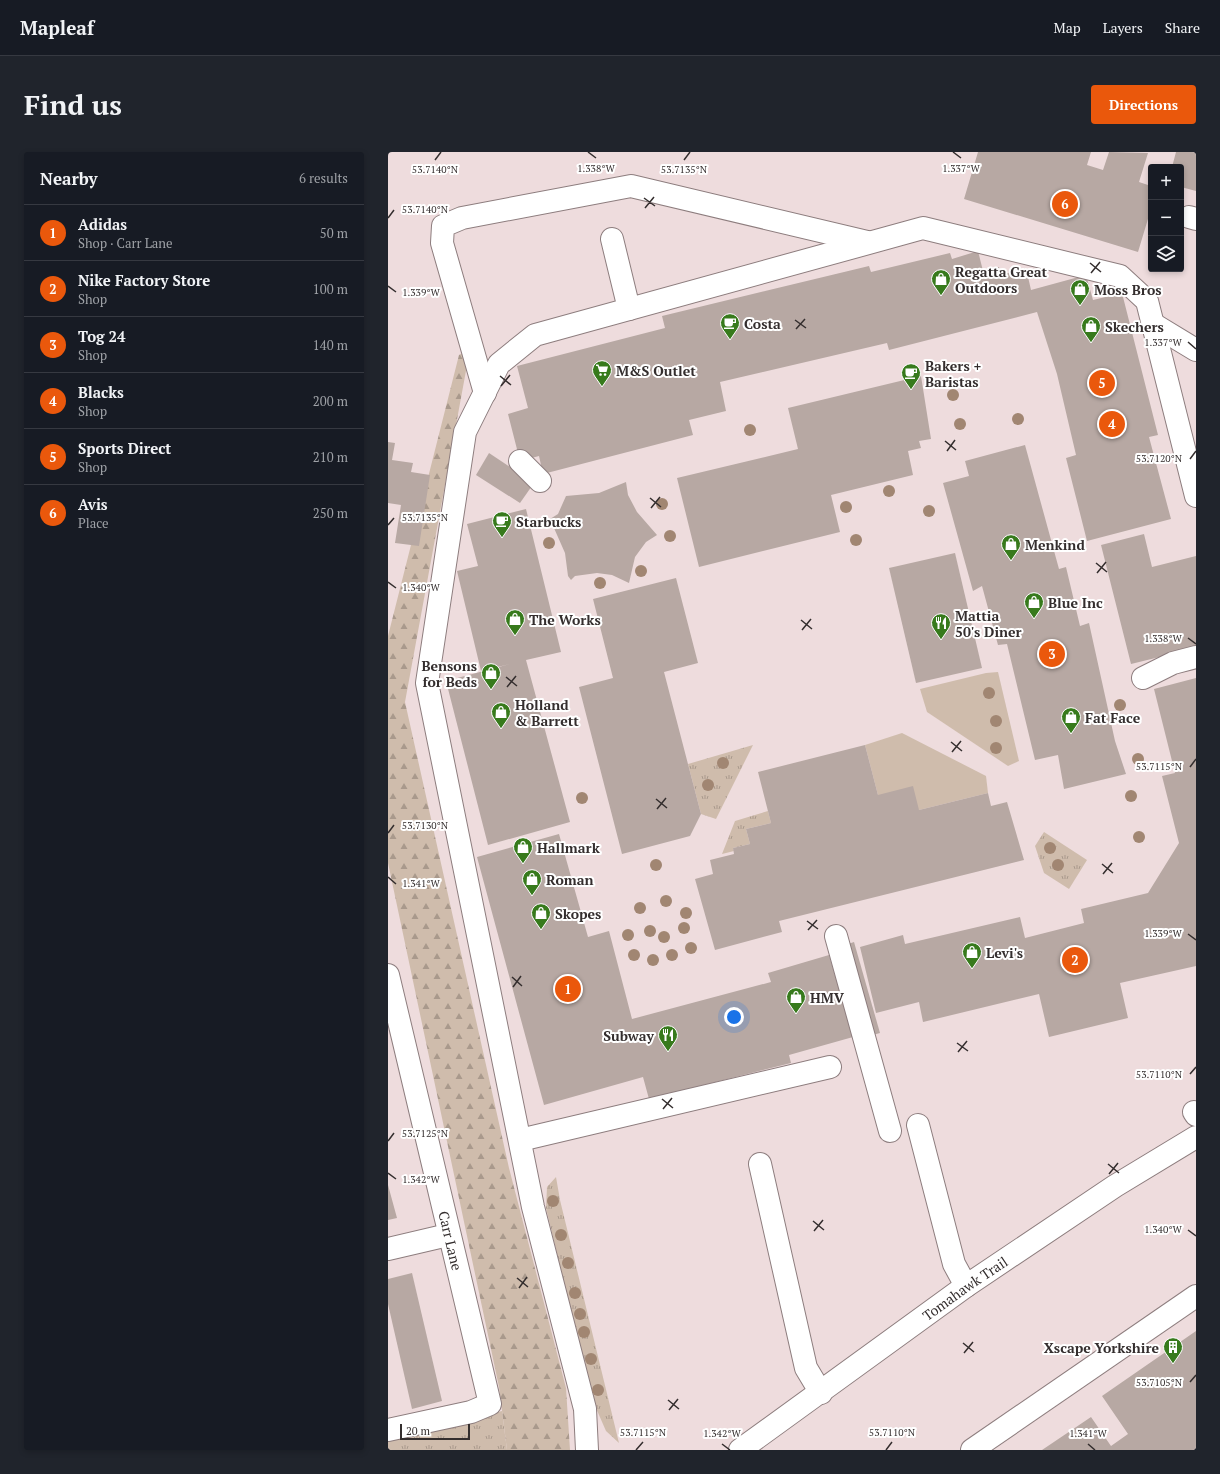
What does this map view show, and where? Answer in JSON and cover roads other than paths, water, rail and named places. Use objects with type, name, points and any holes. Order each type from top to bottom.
[{"type":"street","points":[[485,393],[442,243],[443,226],[462,218],[631,186],[870,243]]},
{"type":"street","points":[[589,1447],[585,1409],[533,1207],[427,682],[465,432],[499,364],[535,335],[923,228],[1120,276],[1147,301],[1196,496]]},
{"type":"street","points":[[612,240],[629,309]]},
{"type":"street","points":[[1153,324],[1196,350]]},
{"type":"street","points":[[520,461],[540,481]]},
{"type":"street","points":[[1144,678],[1173,662],[1196,657]]},
{"type":"street","points":[[836,936],[890,1131]]},
{"type":"street","name":"Carr Lane","points":[[388,975],[448,1235],[490,1404],[471,1412],[388,1430]]},
{"type":"street","points":[[520,1140],[830,1067]]},
{"type":"street","points":[[918,1124],[954,1264],[966,1286]]},
{"type":"street","name":"Tomahawk Trail","points":[[740,1450],[821,1393],[966,1286],[1115,1186],[1196,1136]]},
{"type":"street","points":[[1196,1152],[1193,1154],[1196,1158]]},
{"type":"street","points":[[760,1164],[806,1368],[821,1393]]},
{"type":"street","points":[[388,1249],[448,1235]]},
{"type":"street","points":[[972,1450],[1196,1296]]},
{"type":"place","name":"Avis","points":[[1065,204]]},
{"type":"place","name":"Regatta Great Outdoors","points":[[941,296]]},
{"type":"place","name":"Moss Bros","points":[[1080,306]]},
{"type":"place","name":"Costa","points":[[730,340]]},
{"type":"place","name":"Skechers","points":[[1091,343]]},
{"type":"place","name":"Sports Direct","points":[[1102,383]]},
{"type":"place","name":"M&S Outlet","points":[[602,387]]},
{"type":"place","name":"Bakers + Baristas","points":[[911,390]]},
{"type":"place","name":"Blacks","points":[[1112,424]]},
{"type":"place","name":"Starbucks","points":[[502,538]]},
{"type":"place","name":"Menkind","points":[[1011,561]]},
{"type":"place","name":"Blue Inc","points":[[1034,619]]},
{"type":"place","name":"The Works","points":[[515,636]]},
{"type":"place","name":"Mattia 50's Diner","points":[[941,640]]},
{"type":"place","name":"Tog 24","points":[[1052,654]]},
{"type":"place","name":"Bensons for Beds","points":[[491,690]]},
{"type":"place","name":"Holland & Barrett","points":[[501,729]]},
{"type":"place","name":"Fat Face","points":[[1071,734]]},
{"type":"place","name":"Hallmark","points":[[523,864]]},
{"type":"place","name":"Roman","points":[[532,896]]},
{"type":"place","name":"Skopes","points":[[541,930]]},
{"type":"place","name":"Nike Factory Store","points":[[1075,960]]},
{"type":"place","name":"Levi's","points":[[972,969]]},
{"type":"place","name":"Adidas","points":[[568,989]]},
{"type":"place","name":"HMV","points":[[796,1014]]},
{"type":"place","name":"Subway","points":[[668,1052]]},
{"type":"place","name":"Xscape Yorkshire","points":[[1173,1364]]}]
